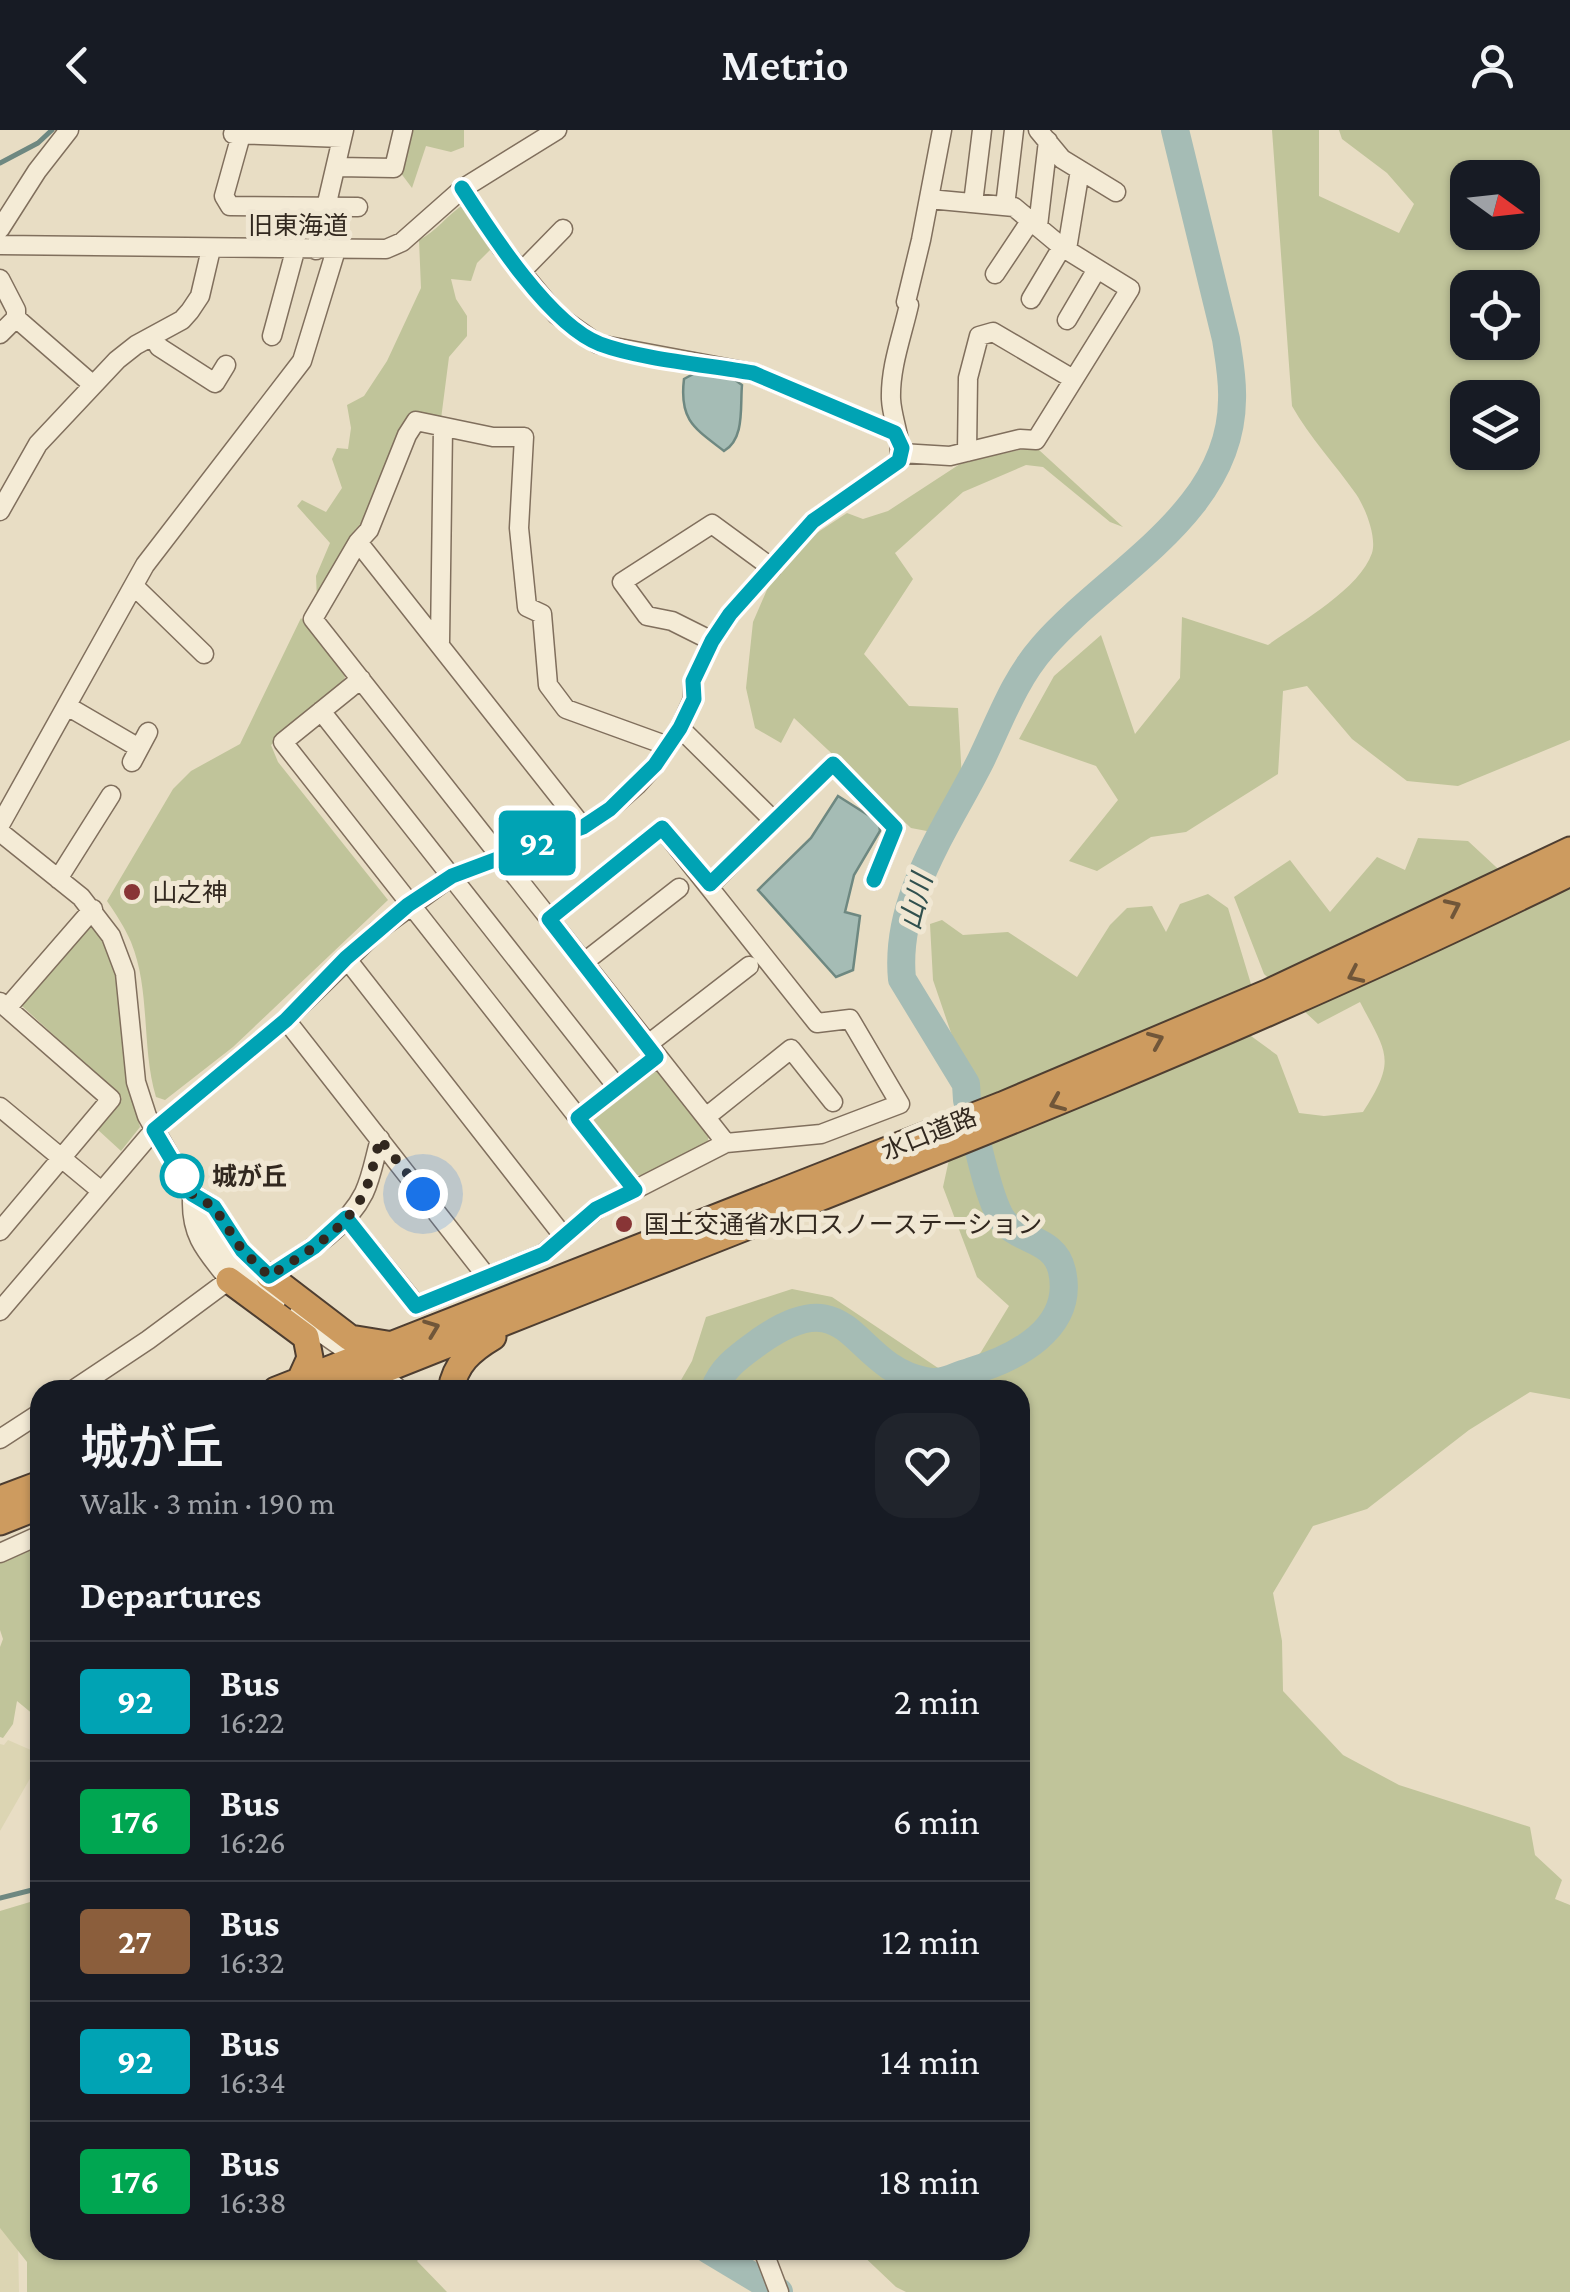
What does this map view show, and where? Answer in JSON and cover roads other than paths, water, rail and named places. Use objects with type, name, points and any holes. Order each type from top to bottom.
[{"type":"highway","name":"水口道路","points":[[1004,1115],[1570,850]]},
{"type":"highway","name":"水口道路","points":[[359,1380],[942,1140],[1339,982],[1570,873]]},
{"type":"highway","name":"水口道路","points":[[301,1380],[942,1140]]},
{"type":"highway","points":[[269,1276],[350,1338],[389,1345]]},
{"type":"highway","points":[[229,1280],[306,1337],[310,1358],[292,1380]]},
{"type":"highway","points":[[454,1380],[464,1358],[504,1331],[515,1318]]},
{"type":"highway","points":[[0,1499],[30,1488]]},
{"type":"highway","points":[[0,1522],[30,1510]]},
{"type":"street","points":[[0,229],[69,130]]},
{"type":"street","points":[[338,167],[394,168],[403,130]]},
{"type":"street","name":"旧東海道","points":[[0,245],[386,249],[402,242],[462,188],[557,130]]},
{"type":"street","points":[[0,1311],[154,1130],[286,1020],[346,958],[408,905],[452,876],[583,827],[637,785],[680,728],[694,699],[693,681],[730,614],[813,521],[899,461],[892,374],[910,305],[906,302],[942,130]]},
{"type":"street","points":[[972,203],[982,130]]},
{"type":"street","points":[[1005,206],[1014,130]]},
{"type":"street","points":[[316,250],[327,206],[338,167],[343,134],[237,134],[224,196],[230,206],[327,206],[358,207]]},
{"type":"street","points":[[1043,136],[1062,160],[1116,192]]},
{"type":"street","points":[[994,274],[1034,223],[1043,136]]},
{"type":"street","points":[[1031,300],[1065,248],[1080,170]]},
{"type":"street","points":[[462,188],[557,315],[598,344],[753,373],[895,433]]},
{"type":"street","points":[[901,453],[950,456],[1006,442],[1036,440],[1130,289],[1065,248],[1014,207],[930,198]]},
{"type":"street","points":[[522,271],[563,229]]},
{"type":"street","points":[[0,511],[38,444],[93,385],[128,350],[182,320],[190,311],[200,296],[211,249]]},
{"type":"street","points":[[272,336],[295,250]]},
{"type":"street","points":[[336,250],[302,361],[145,565],[0,828],[93,908],[111,936],[125,972],[136,1082],[154,1130],[220,1244],[243,1272],[276,1300],[346,1350]]},
{"type":"street","points":[[1067,320],[1097,268]]},
{"type":"street","points":[[0,278],[16,310],[16,318],[0,334]]},
{"type":"street","points":[[16,318],[93,385]]},
{"type":"street","points":[[967,452],[968,378],[979,336],[993,332],[1073,379]]},
{"type":"street","points":[[153,336],[159,347],[215,382],[226,366]]},
{"type":"street","points":[[668,746],[566,709],[548,684],[542,614],[528,607],[519,528],[524,437],[493,437],[416,421],[407,434],[369,530],[313,619],[726,1143]]},
{"type":"street","points":[[440,642],[443,428]]},
{"type":"street","points":[[712,641],[672,621],[647,616],[622,582],[712,524],[772,568]]},
{"type":"street","points":[[358,542],[583,827]]},
{"type":"street","points":[[134,586],[204,654]]},
{"type":"street","points":[[362,679],[283,742],[635,1190]]},
{"type":"street","points":[[67,706],[140,748]]},
{"type":"street","points":[[321,711],[616,1086]]},
{"type":"street","points":[[680,728],[774,822]]},
{"type":"street","points":[[710,884],[833,764],[895,828],[874,880]]},
{"type":"street","points":[[58,879],[111,795]]},
{"type":"street","points":[[346,1218],[416,1306],[544,1254],[596,1209],[726,1143],[820,1134],[900,1104],[850,1019],[817,1024],[662,828],[549,919]]},
{"type":"street","points":[[583,963],[680,888]]},
{"type":"street","points":[[3,1220],[62,1159],[111,1099],[4,1005],[93,908]]},
{"type":"street","points":[[346,958],[564,1237]]},
{"type":"street","points":[[578,1118],[749,966]]},
{"type":"street","points":[[286,1020],[487,1277]]},
{"type":"street","points":[[706,1118],[791,1050],[833,1102]]},
{"type":"street","points":[[0,1107],[100,1190]]},
{"type":"street","points":[[192,1194],[214,1207],[242,1250],[269,1276],[314,1247],[346,1218],[363,1194],[380,1139]]},
{"type":"street","points":[[88,1380],[229,1280],[198,1239],[192,1222],[192,1194]]},
{"type":"street","points":[[0,1417],[8,1434],[30,1420]]},
{"type":"street","points":[[0,1553],[30,1540]]},
{"type":"street","points":[[766,2260],[779,2292]]},
{"type":"water","points":[[697,372],[731,377],[742,385],[738,431],[724,451],[697,429],[687,414],[684,379]]},
{"type":"water","points":[[838,796],[879,822],[880,831],[854,875],[845,912],[860,916],[853,970],[836,977],[758,890],[811,838]]},
{"type":"waterway","points":[[0,163],[38,143],[52,130]]},
{"type":"waterway","name":"山川","points":[[948,1380],[1022,1350],[1050,1325],[1064,1291],[1062,1271],[1053,1253],[1006,1224],[994,1202],[966,1084],[902,979],[906,920],[926,865],[1024,673],[1070,619],[1162,538],[1189,508],[1211,476],[1226,440],[1232,400],[1226,339],[1175,130]]},
{"type":"waterway","name":"山川","points":[[718,1380],[760,1341],[791,1323],[814,1318],[833,1321],[900,1372],[922,1380]]},
{"type":"waterway","points":[[0,1898],[30,1890]]},
{"type":"waterway","name":"山川","points":[[726,2260],[779,2292]]},
{"type":"place","name":"山之神","points":[[132,892]]},
{"type":"place","name":"城が丘","points":[[182,1176]]},
{"type":"place","name":"国土交通省水口スノーステーション","points":[[624,1224]]}]
